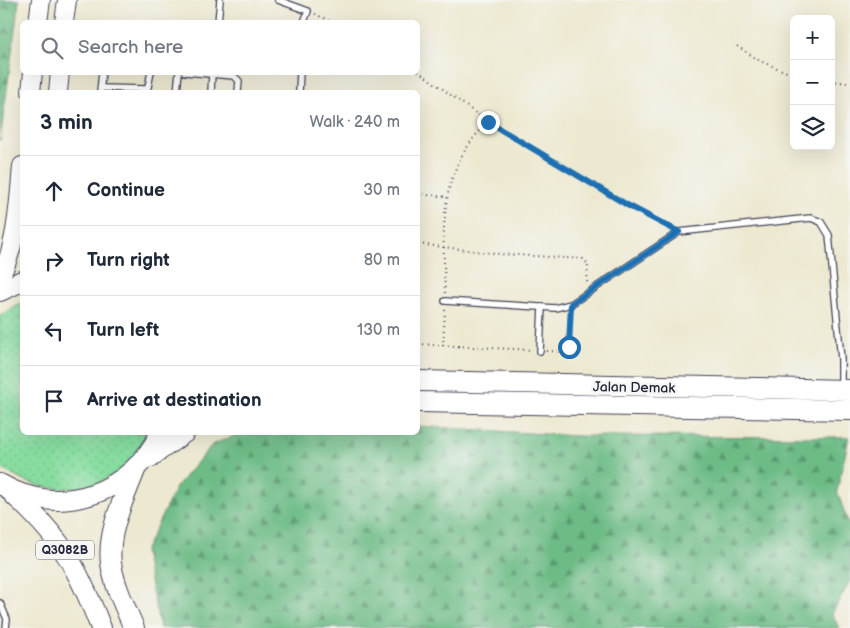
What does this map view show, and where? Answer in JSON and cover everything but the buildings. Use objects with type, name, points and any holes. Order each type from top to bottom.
[{"type":"highway","points":[[0,291],[20,282]]},
{"type":"highway","name":"Jalan Demak","points":[[420,381],[846,390]]},
{"type":"highway","name":"Jalan Demak","points":[[420,402],[850,410]]},
{"type":"highway","points":[[134,628],[118,592],[111,562],[116,522],[138,467],[159,435]]},
{"type":"highway","points":[[3,486],[39,499],[73,500],[106,490],[181,435]]},
{"type":"highway","name":"Q3082B","points":[[3,486],[45,525],[64,549],[78,572],[101,628]]},
{"type":"main road","points":[[38,20],[41,0]]},
{"type":"main road","points":[[64,20],[67,1]]},
{"type":"main road","points":[[31,90],[33,75]]},
{"type":"main road","points":[[58,90],[60,75]]},
{"type":"main road","points":[[0,277],[9,259],[12,245],[20,182]]},
{"type":"lane","points":[[218,20],[220,0]]},
{"type":"lane","points":[[278,0],[308,11],[305,20]]},
{"type":"lane","points":[[100,90],[102,75]]},
{"type":"lane","points":[[147,90],[150,75]]},
{"type":"lane","points":[[177,90],[179,75]]},
{"type":"lane","points":[[211,90],[214,75]]},
{"type":"lane","points":[[226,75],[236,77],[239,81],[238,90]]},
{"type":"lane","points":[[299,90],[300,75]]},
{"type":"lane","points":[[445,301],[555,308],[571,304],[679,232],[811,218],[822,222],[829,235],[841,359],[846,390]]},
{"type":"lane","points":[[540,351],[542,307]]},
{"type":"lane","points":[[0,602],[7,619],[6,628]]},
{"type":"path","points":[[308,11],[328,20]]},
{"type":"path","points":[[736,46],[760,61],[790,73]]},
{"type":"path","points":[[420,72],[488,122],[629,206],[679,232]]},
{"type":"path","points":[[835,81],[850,83]]},
{"type":"path","points":[[443,346],[445,301],[444,246],[447,197],[453,171],[466,150],[488,122]]},
{"type":"path","points":[[420,194],[447,197]]},
{"type":"path","points":[[420,244],[500,254],[583,258],[588,264],[587,292]]},
{"type":"path","points":[[420,344],[564,352],[567,350],[571,304]]},
{"type":"green space","points":[[0,0],[19,0],[0,141]]},
{"type":"green space","points":[[20,304],[20,435],[149,435],[136,455],[122,469],[106,479],[89,485],[71,488],[52,488],[16,477],[0,467],[0,316]]},
{"type":"green space","points":[[420,426],[576,436],[849,437],[837,491],[850,528],[850,581],[832,614],[839,628],[160,628],[144,552],[176,487],[213,444],[237,435],[420,435]]},
{"type":"route","points":[[488,122],[629,206],[679,232],[571,304],[569,347]]}]
